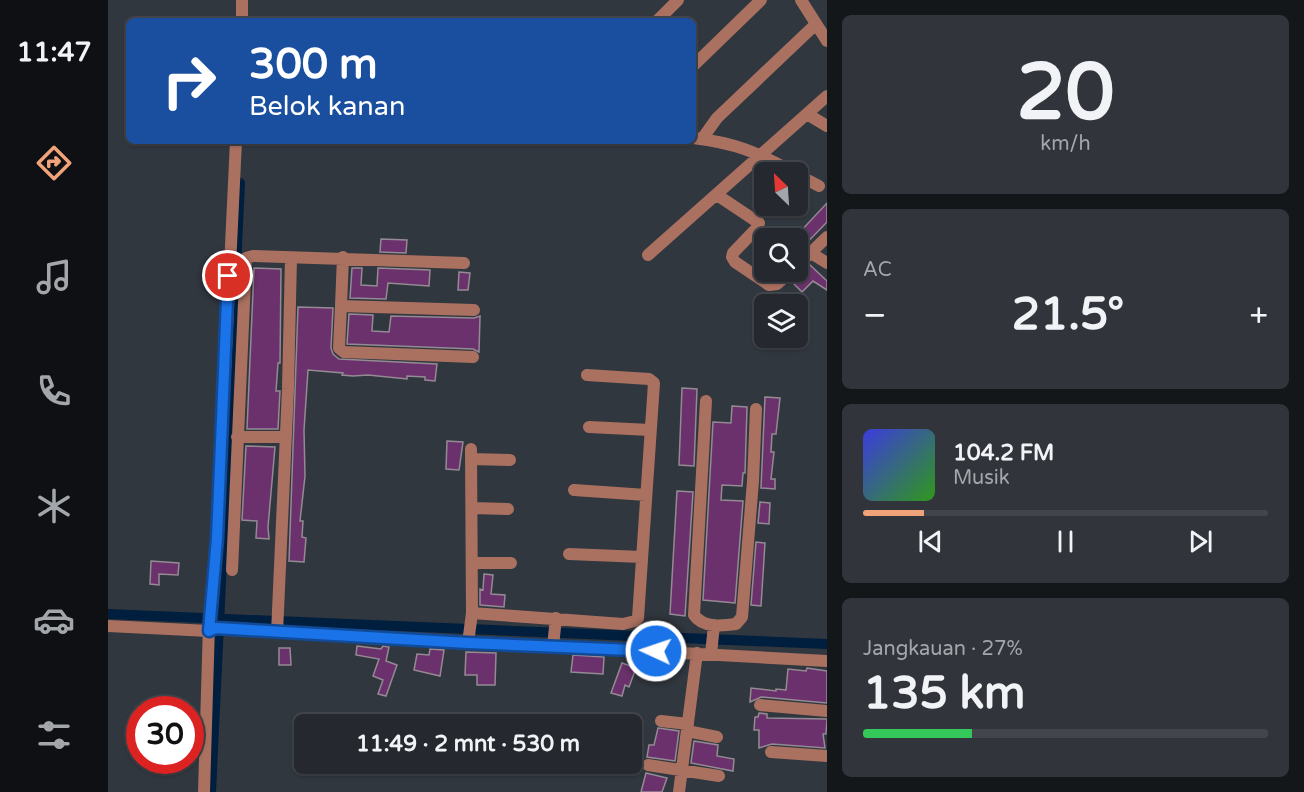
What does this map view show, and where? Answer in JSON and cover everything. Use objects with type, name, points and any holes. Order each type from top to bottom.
[{"type":"street","points":[[242,0],[242,18]]},
{"type":"street","points":[[660,18],[678,0]]},
{"type":"street","points":[[696,63],[761,0]]},
{"type":"street","points":[[801,0],[826,38]]},
{"type":"street","points":[[698,138],[816,24]]},
{"type":"street","points":[[648,255],[827,96]]},
{"type":"street","points":[[807,114],[827,126]]},
{"type":"street","points":[[698,138],[741,146],[776,162]]},
{"type":"street","points":[[204,792],[215,628],[211,608],[217,538],[236,144]]},
{"type":"street","points":[[808,180],[819,186]]},
{"type":"street","points":[[717,195],[759,223],[757,228]]},
{"type":"street","points":[[754,232],[733,253],[732,257],[735,262],[754,275]]},
{"type":"street","points":[[808,256],[827,237]]},
{"type":"street","points":[[811,253],[827,263]]},
{"type":"street","points":[[232,570],[246,258],[253,256],[343,257],[464,263]]},
{"type":"street","points":[[343,257],[339,348],[344,352],[473,357]]},
{"type":"street","points":[[277,630],[291,258]]},
{"type":"street","points":[[765,282],[769,285],[779,282]]},
{"type":"street","points":[[341,306],[474,310]]},
{"type":"street","points":[[472,617],[623,624],[635,621],[640,612],[653,381],[587,375]]},
{"type":"street","points":[[706,401],[694,615],[713,629],[736,624],[742,617],[753,481],[756,409]]},
{"type":"street","points":[[589,427],[650,430]]},
{"type":"street","points":[[237,437],[285,437]]},
{"type":"street","points":[[469,640],[472,617],[471,454],[510,460]]},
{"type":"street","points":[[574,490],[646,495]]},
{"type":"street","points":[[472,508],[508,509]]},
{"type":"street","points":[[569,554],[642,557]]},
{"type":"street","points":[[472,562],[511,563]]},
{"type":"street","points":[[554,643],[555,621]]},
{"type":"street","points":[[108,626],[277,630],[554,643],[827,661]]},
{"type":"street","points":[[711,652],[713,629]]},
{"type":"street","points":[[679,792],[697,653]]},
{"type":"street","points":[[759,705],[827,711]]},
{"type":"street","points":[[661,721],[717,737]]},
{"type":"street","points":[[771,752],[827,756]]},
{"type":"street","points":[[648,765],[719,776]]},
{"type":"building","points":[[827,203],[827,222],[808,242],[808,228],[804,228]]},
{"type":"building","points":[[381,239],[407,240],[406,253],[380,252]]},
{"type":"building","points":[[810,265],[827,281],[827,290],[813,281],[802,292],[792,282],[808,282]]},
{"type":"building","points":[[254,268],[281,269],[280,363],[278,363],[276,391],[280,391],[278,429],[247,429]]},
{"type":"building","points":[[352,268],[362,268],[361,285],[377,286],[378,268],[430,270],[429,286],[388,283],[386,299],[350,298]]},
{"type":"building","points":[[459,272],[470,273],[468,290],[458,290]]},
{"type":"building","points":[[298,307],[333,308],[331,348],[333,354],[339,359],[437,364],[435,381],[425,380],[425,377],[407,376],[407,379],[368,375],[353,376],[308,370],[304,430],[305,476],[300,521],[303,521],[302,537],[306,538],[304,562],[289,561]]},
{"type":"building","points":[[349,314],[373,315],[372,331],[389,332],[391,316],[474,318],[480,316],[479,352],[473,349],[347,344]]},
{"type":"building","points":[[682,388],[697,389],[694,466],[679,465]]},
{"type":"building","points":[[765,397],[780,398],[776,434],[772,434],[771,452],[774,452],[771,479],[775,479],[775,489],[761,488]]},
{"type":"building","points":[[732,406],[747,407],[745,473],[743,473],[742,486],[722,485],[721,500],[743,501],[735,603],[703,600],[713,422],[731,423]]},
{"type":"building","points":[[447,441],[463,442],[459,470],[446,469]]},
{"type":"building","points":[[246,446],[275,447],[269,539],[256,538],[257,521],[242,520]]},
{"type":"building","points":[[677,491],[693,492],[685,616],[670,614]]},
{"type":"building","points":[[760,502],[770,503],[769,524],[758,523]]},
{"type":"building","points":[[756,542],[765,543],[761,606],[751,605]]},
{"type":"building","points":[[151,561],[179,563],[178,575],[159,574],[159,585],[150,584]]},
{"type":"building","points":[[484,574],[493,575],[491,594],[505,595],[504,607],[480,605],[480,589],[483,590]]},
{"type":"building","points":[[357,646],[381,649],[383,646],[389,647],[386,661],[397,665],[386,696],[378,694],[383,680],[373,676],[379,659],[356,655]]},
{"type":"building","points":[[279,648],[290,648],[291,665],[279,665]]},
{"type":"building","points":[[430,649],[444,650],[440,676],[414,670],[417,654],[429,655]]},
{"type":"building","points":[[466,652],[496,653],[495,685],[477,685],[477,675],[465,675]]},
{"type":"building","points":[[573,655],[604,657],[603,674],[571,672]]},
{"type":"building","points":[[622,663],[636,668],[629,687],[625,685],[622,696],[611,693]]},
{"type":"building","points":[[807,668],[827,671],[827,703],[761,697],[750,702],[751,688],[786,690],[788,669],[806,671]]},
{"type":"building","points":[[759,713],[767,714],[767,718],[827,719],[826,734],[823,734],[825,748],[772,744],[759,748],[759,730],[754,730],[755,717],[758,717]]},
{"type":"building","points":[[658,728],[679,731],[675,761],[647,757],[649,745],[654,745]]},
{"type":"building","points":[[694,741],[718,745],[717,756],[734,759],[733,771],[691,763]]},
{"type":"building","points":[[646,773],[667,778],[662,792],[641,792]]},
{"type":"waterway","points":[[211,792],[240,183]]},
{"type":"waterway","points":[[108,614],[827,644]]},
{"type":"route","points":[[228,276],[217,538],[209,631],[216,628],[468,643],[656,651]]}]
